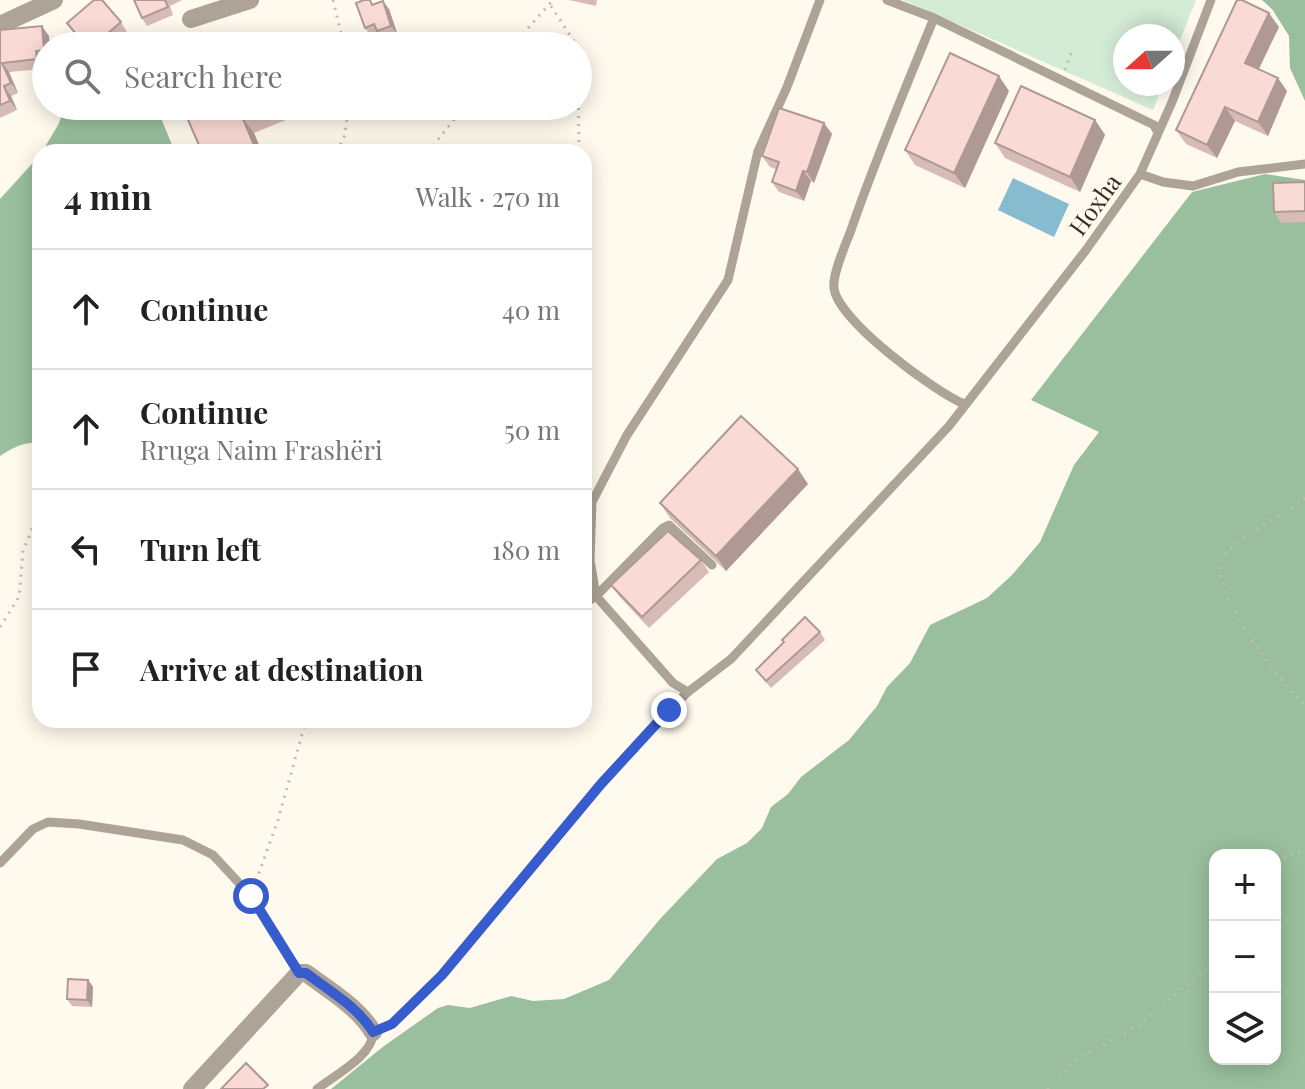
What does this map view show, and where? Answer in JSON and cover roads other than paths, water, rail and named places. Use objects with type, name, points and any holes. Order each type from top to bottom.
[{"type":"street","points":[[0,25],[54,0]]},
{"type":"street","points":[[191,19],[250,0]]},
{"type":"street","points":[[192,1089],[299,973],[306,973],[347,1004],[373,1032]]},
{"type":"lane","points":[[592,502],[627,435],[728,280],[758,151],[787,87],[820,0]]},
{"type":"lane","points":[[887,0],[934,18],[1157,127]]},
{"type":"lane","name":"Hoxha","points":[[373,1032],[392,1024],[442,975],[601,784],[688,692],[731,659],[949,426],[1086,250],[1140,174],[1157,127],[1172,102],[1211,0]]},
{"type":"lane","points":[[934,18],[869,178],[833,287],[841,310],[888,352],[947,397],[964,404]]},
{"type":"lane","points":[[1140,174],[1163,182],[1193,186],[1238,172],[1305,164]]},
{"type":"lane","points":[[592,599],[669,525],[712,565]]},
{"type":"lane","points":[[592,572],[596,596]]},
{"type":"lane","points":[[592,593],[673,683],[688,692]]},
{"type":"lane","points":[[0,863],[33,829],[48,822],[183,840],[213,855],[251,896],[299,973]]},
{"type":"lane","points":[[317,1089],[367,1051],[373,1042],[373,1032]]},
{"type":"water","points":[[1013,178],[1069,204],[1054,237],[998,210]]}]
